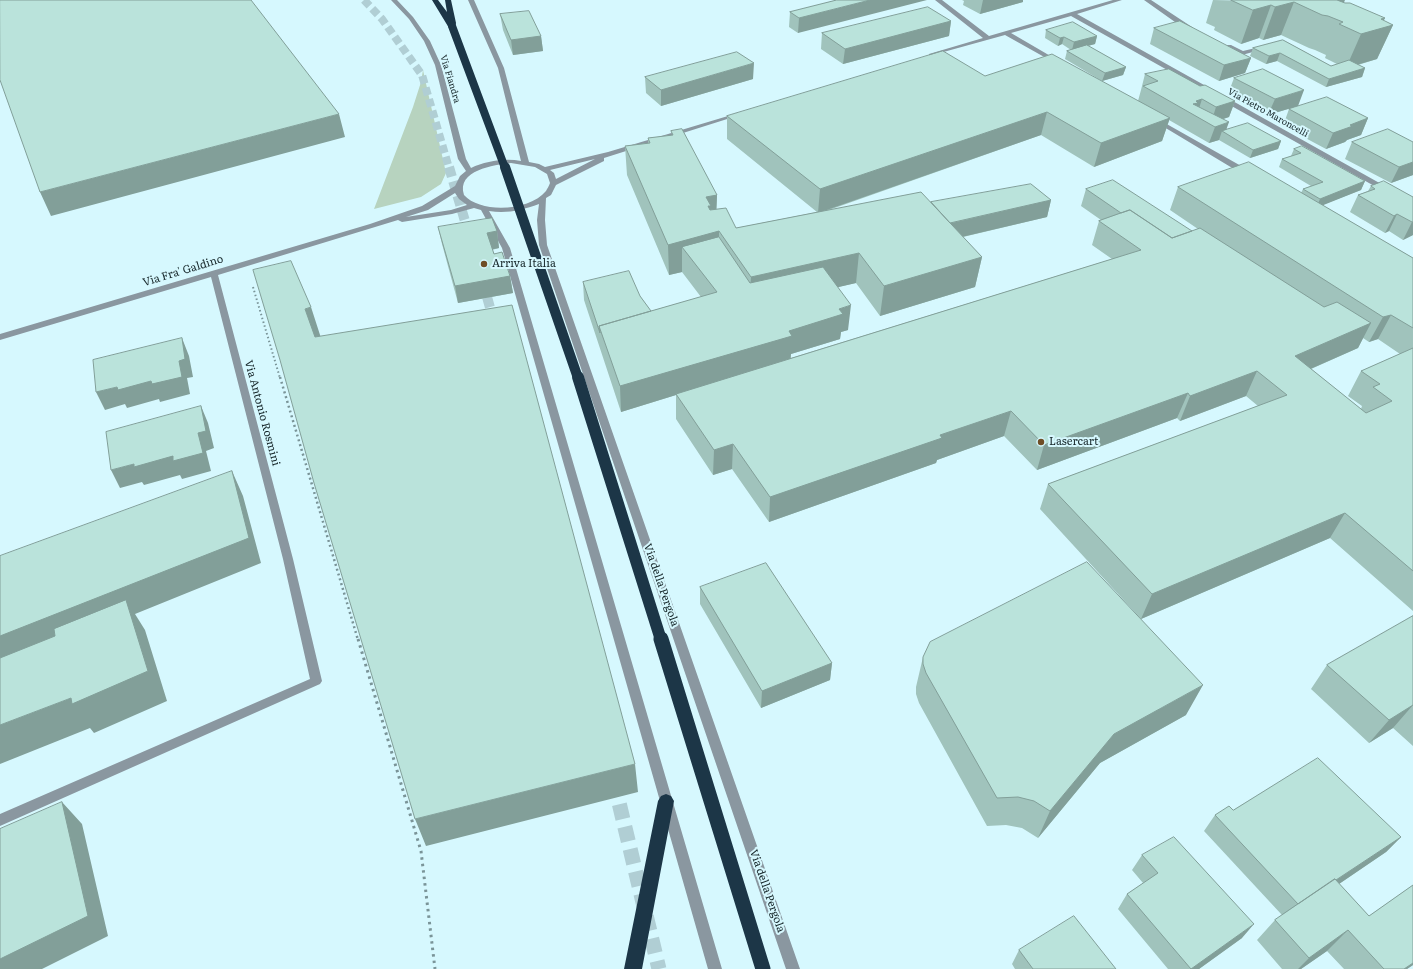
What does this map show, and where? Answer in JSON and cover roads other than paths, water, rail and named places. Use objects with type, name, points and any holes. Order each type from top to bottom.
[{"type":"highway","points":[[435,0],[452,26],[492,129],[615,493],[763,969]]},
{"type":"highway","points":[[448,0],[452,26]]},
{"type":"highway","points":[[633,969],[666,801]]},
{"type":"street","name":"Via Fiandra","points":[[394,0],[411,18],[427,41],[438,65],[462,158],[470,172]]},
{"type":"street","points":[[471,0],[501,68],[525,162]]},
{"type":"street","points":[[938,0],[987,38]]},
{"type":"street","points":[[928,56],[1119,0]]},
{"type":"street","points":[[1147,0],[1177,21],[1196,31]]},
{"type":"street","name":"Via Pietro Maroncelli","points":[[1072,14],[1392,193]]},
{"type":"street","points":[[1006,33],[1061,65]]},
{"type":"street","points":[[1222,43],[1242,53],[1273,46]]},
{"type":"street","points":[[546,169],[610,154],[750,111]]},
{"type":"street","points":[[1151,117],[1254,177]]},
{"type":"street","points":[[554,183],[575,174],[610,154]]},
{"type":"street","points":[[496,162],[525,162],[546,169],[552,176],[554,183],[551,192],[544,199],[516,210],[500,211],[473,206],[465,201],[460,195],[459,187],[462,179],[470,172],[482,166],[496,162]]},
{"type":"street","name":"Via Fra' Galdino","points":[[0,337],[373,226],[425,208],[459,187]]},
{"type":"street","name":"Via della Pergola","points":[[544,199],[541,220],[544,245],[793,969]]},
{"type":"street","name":"Via Fra' Galdino","points":[[373,226],[452,212],[473,206]]},
{"type":"street","points":[[484,209],[506,248],[715,969]]},
{"type":"street","name":"Via Antonio Rosmini","points":[[0,820],[316,681],[288,559],[214,274]]},
{"type":"tunnel","points":[[364,0],[382,19],[422,75],[449,168]]},
{"type":"tunnel","points":[[449,167],[470,238]]},
{"type":"tunnel","points":[[483,283],[495,325]]},
{"type":"tunnel","points":[[614,782],[659,969]]},
{"type":"place","name":"Arriva Italia","points":[[484,264]]},
{"type":"place","name":"Lasercart","points":[[1041,442]]}]
